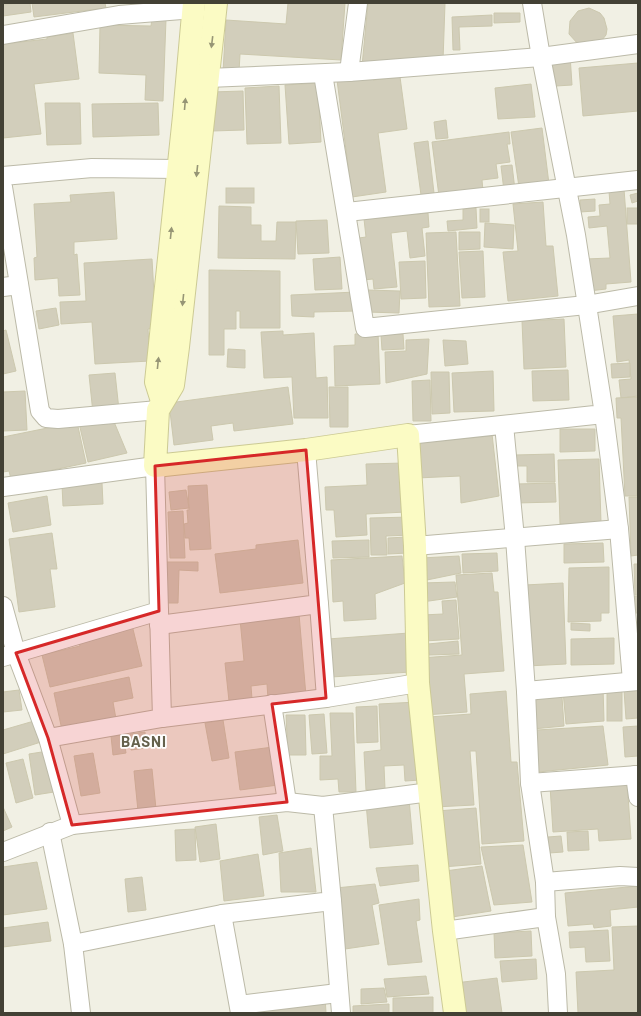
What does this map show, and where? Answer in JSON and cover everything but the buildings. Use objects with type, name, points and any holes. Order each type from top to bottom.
[{"type":"street","points":[[160,406],[173,385],[216,3]]},
{"type":"street","points":[[349,72],[358,3]]},
{"type":"street","points":[[526,691],[635,681],[619,529],[604,414],[568,188],[541,57],[532,3]]},
{"type":"street","points":[[3,35],[118,9],[194,6],[156,382],[160,406],[155,466],[162,718]]},
{"type":"street","points":[[208,78],[323,74],[541,57],[638,44]]},
{"type":"street","points":[[323,74],[365,328],[586,305],[638,296]]},
{"type":"street","points":[[3,176],[92,168],[178,169]]},
{"type":"street","points":[[347,212],[638,180]]},
{"type":"street","points":[[3,186],[11,286],[40,411],[46,418],[58,419],[160,406]]},
{"type":"street","points":[[3,487],[155,466],[306,450],[504,424],[604,414]]},
{"type":"street","points":[[504,424],[515,538],[526,691],[530,783],[545,882],[546,917],[556,974],[558,1013]]},
{"type":"street","points":[[408,436],[415,546],[418,683],[444,931],[455,1013]]},
{"type":"street","points":[[306,450],[326,698]]},
{"type":"street","points":[[415,546],[619,529]]},
{"type":"street","points":[[10,655],[159,618],[319,604]]},
{"type":"street","points":[[3,606],[10,655],[48,738],[72,825]]},
{"type":"street","points":[[48,738],[162,718],[326,698],[418,683]]},
{"type":"street","points":[[272,704],[287,802]]},
{"type":"street","points":[[530,783],[636,775],[638,797]]},
{"type":"street","points":[[3,852],[50,832],[72,825],[287,802],[323,806],[430,792]]},
{"type":"street","points":[[323,806],[332,900],[338,993],[341,1013]]},
{"type":"street","points":[[50,832],[73,944],[81,1013]]},
{"type":"street","points":[[545,882],[620,876],[638,877]]},
{"type":"street","points":[[73,944],[222,914],[332,900]]},
{"type":"street","points":[[222,914],[240,1009],[338,993]]},
{"type":"street","points":[[444,931],[546,917]]},
{"type":"highlighted area","points":[[306,450],[326,698],[272,704],[287,802],[72,825],[48,738],[16,653],[159,611],[155,466]]},
{"type":"district","name":"BASNI","points":[[144,742]]}]
